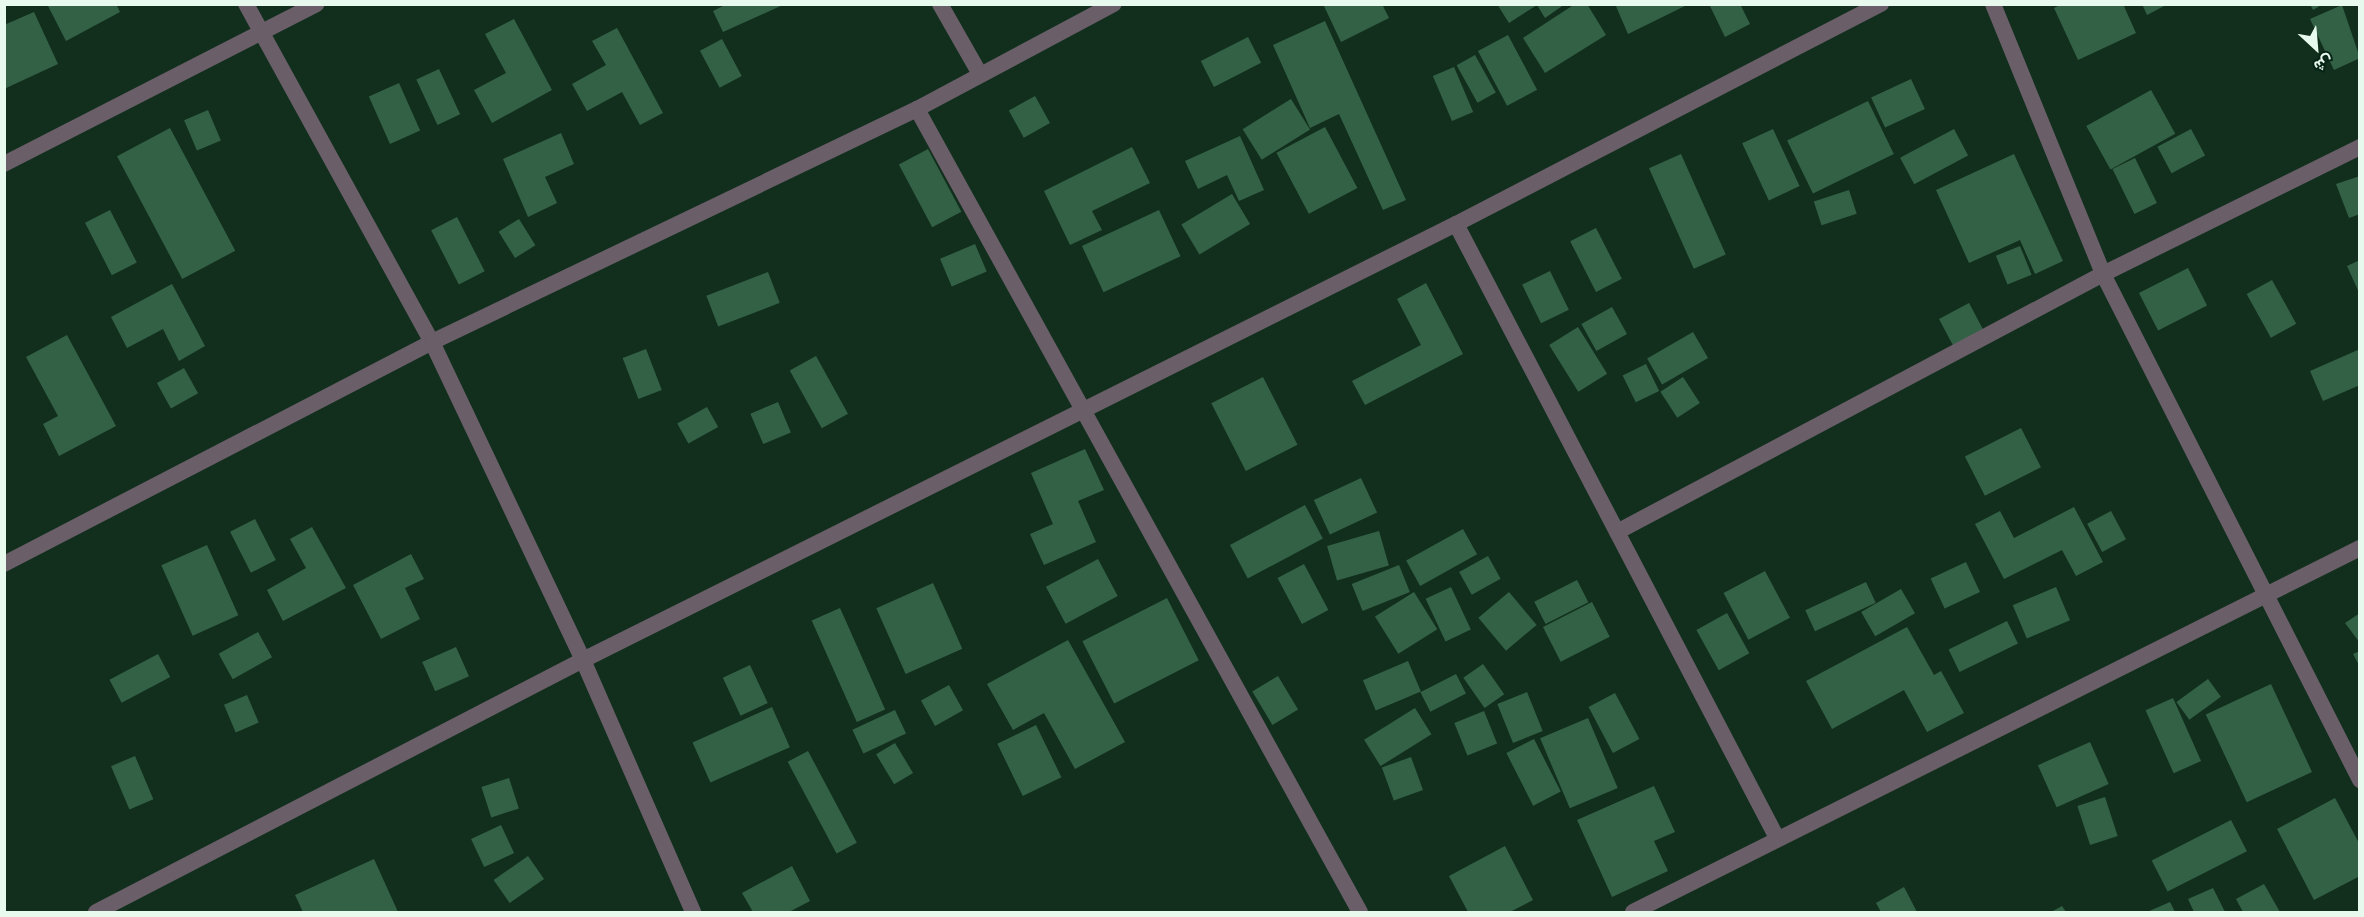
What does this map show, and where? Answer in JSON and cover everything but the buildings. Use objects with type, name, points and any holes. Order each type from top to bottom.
[{"type":"street","points":[[246,4],[432,342],[583,660],[693,912]]},
{"type":"street","points":[[4,164],[316,4]]},
{"type":"street","points":[[940,4],[980,74]]},
{"type":"street","points":[[4,564],[432,342],[917,109],[1114,4]]},
{"type":"street","points":[[96,912],[583,660],[1079,410],[1456,224],[1881,4]]},
{"type":"street","points":[[1993,4],[2103,274],[2265,597],[2360,780]]},
{"type":"street","points":[[917,109],[1079,410],[1360,912]]},
{"type":"street","points":[[1617,532],[2103,274],[2360,147]]},
{"type":"street","points":[[1456,224],[1777,838]]},
{"type":"street","points":[[1633,912],[2360,548]]}]
